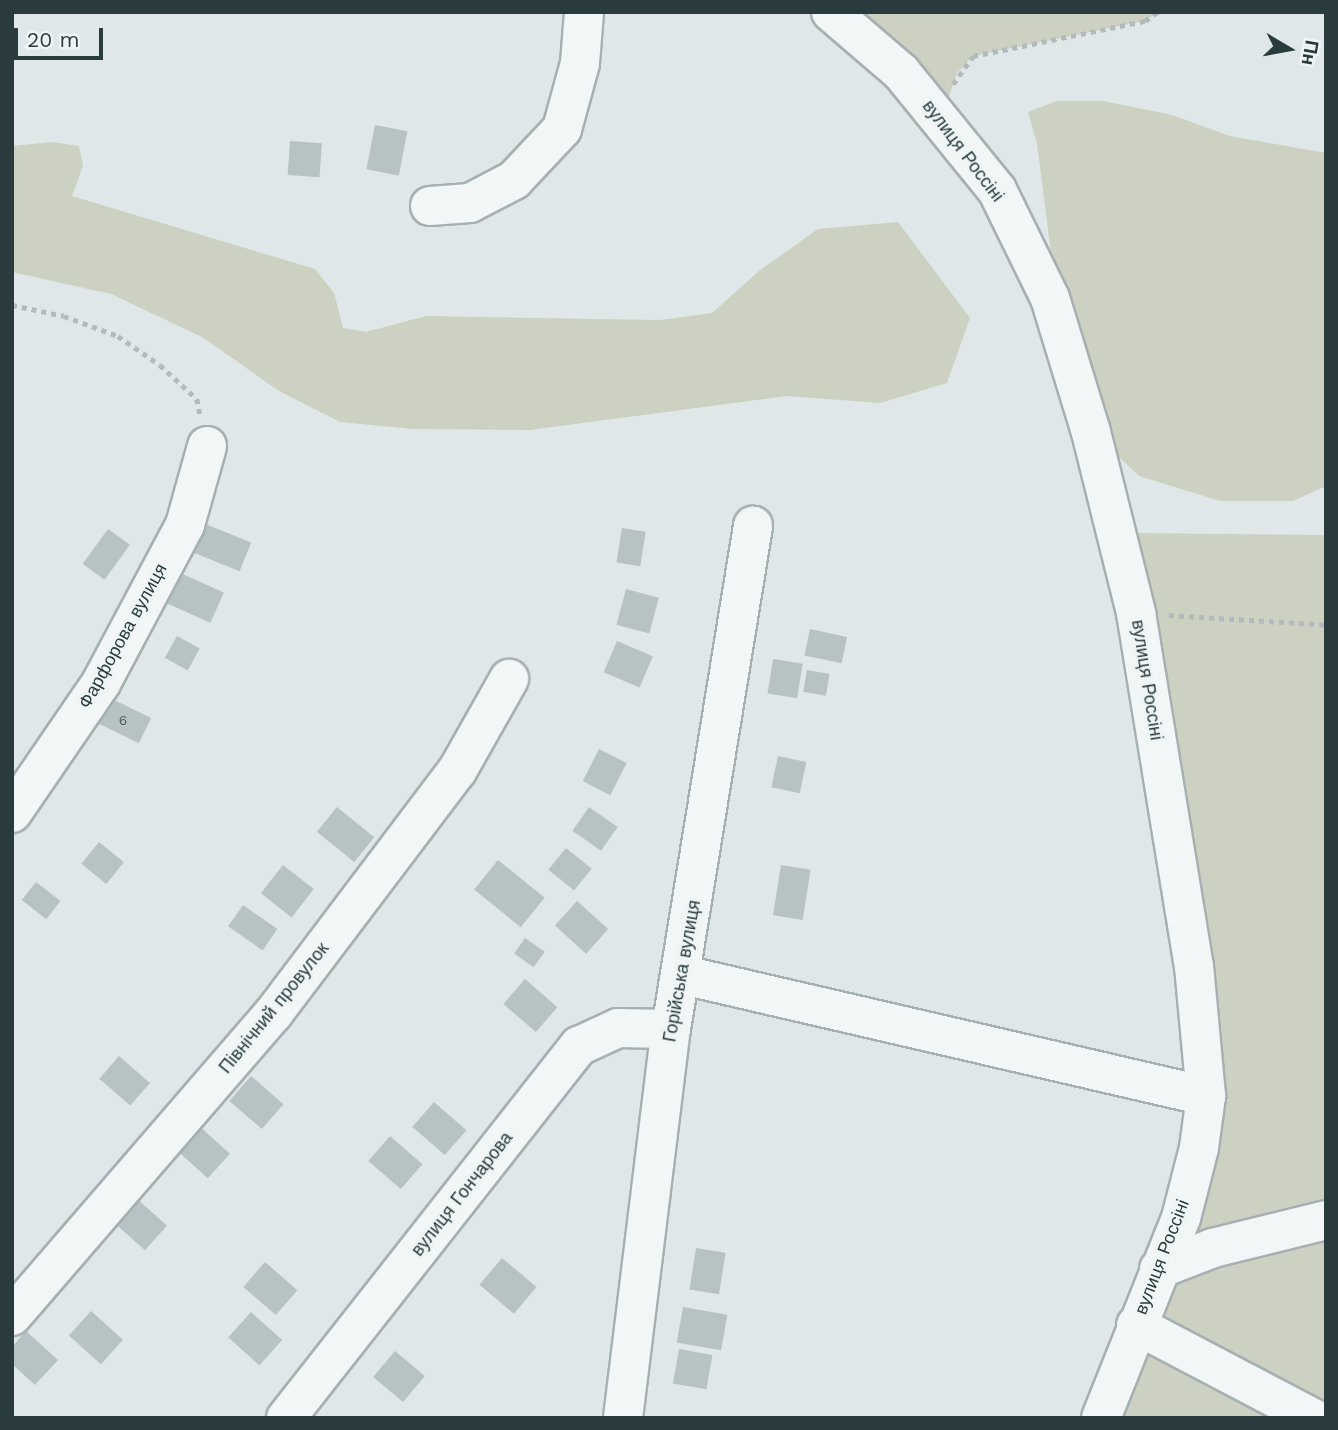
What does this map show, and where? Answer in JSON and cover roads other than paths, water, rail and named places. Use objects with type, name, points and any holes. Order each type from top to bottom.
[{"type":"street","points":[[430,206],[470,203],[514,180],[562,129],[580,64],[584,12]]},
{"type":"street","name":"вулиця Россіні","points":[[831,12],[901,72],[951,130],[997,190],[1050,298],[1091,432],[1136,613],[1194,966],[1206,1096],[1199,1148],[1181,1217],[1101,1418]]},
{"type":"street","name":"Фарфорова вулиця","points":[[12,813],[100,683],[172,549],[185,524],[207,446]]},
{"type":"street","name":"Горійська вулиця","points":[[623,1418],[671,1029],[683,975],[753,526]]},
{"type":"street","name":"Північний провулок","points":[[12,1316],[273,1014],[457,771],[509,679]]},
{"type":"street","points":[[683,975],[1206,1096]]},
{"type":"street","name":"вулиця Гончарова","points":[[286,1418],[579,1046],[618,1028],[671,1029]]},
{"type":"street","points":[[1159,1269],[1213,1248],[1326,1220]]},
{"type":"street","points":[[1136,1325],[1312,1418]]}]
